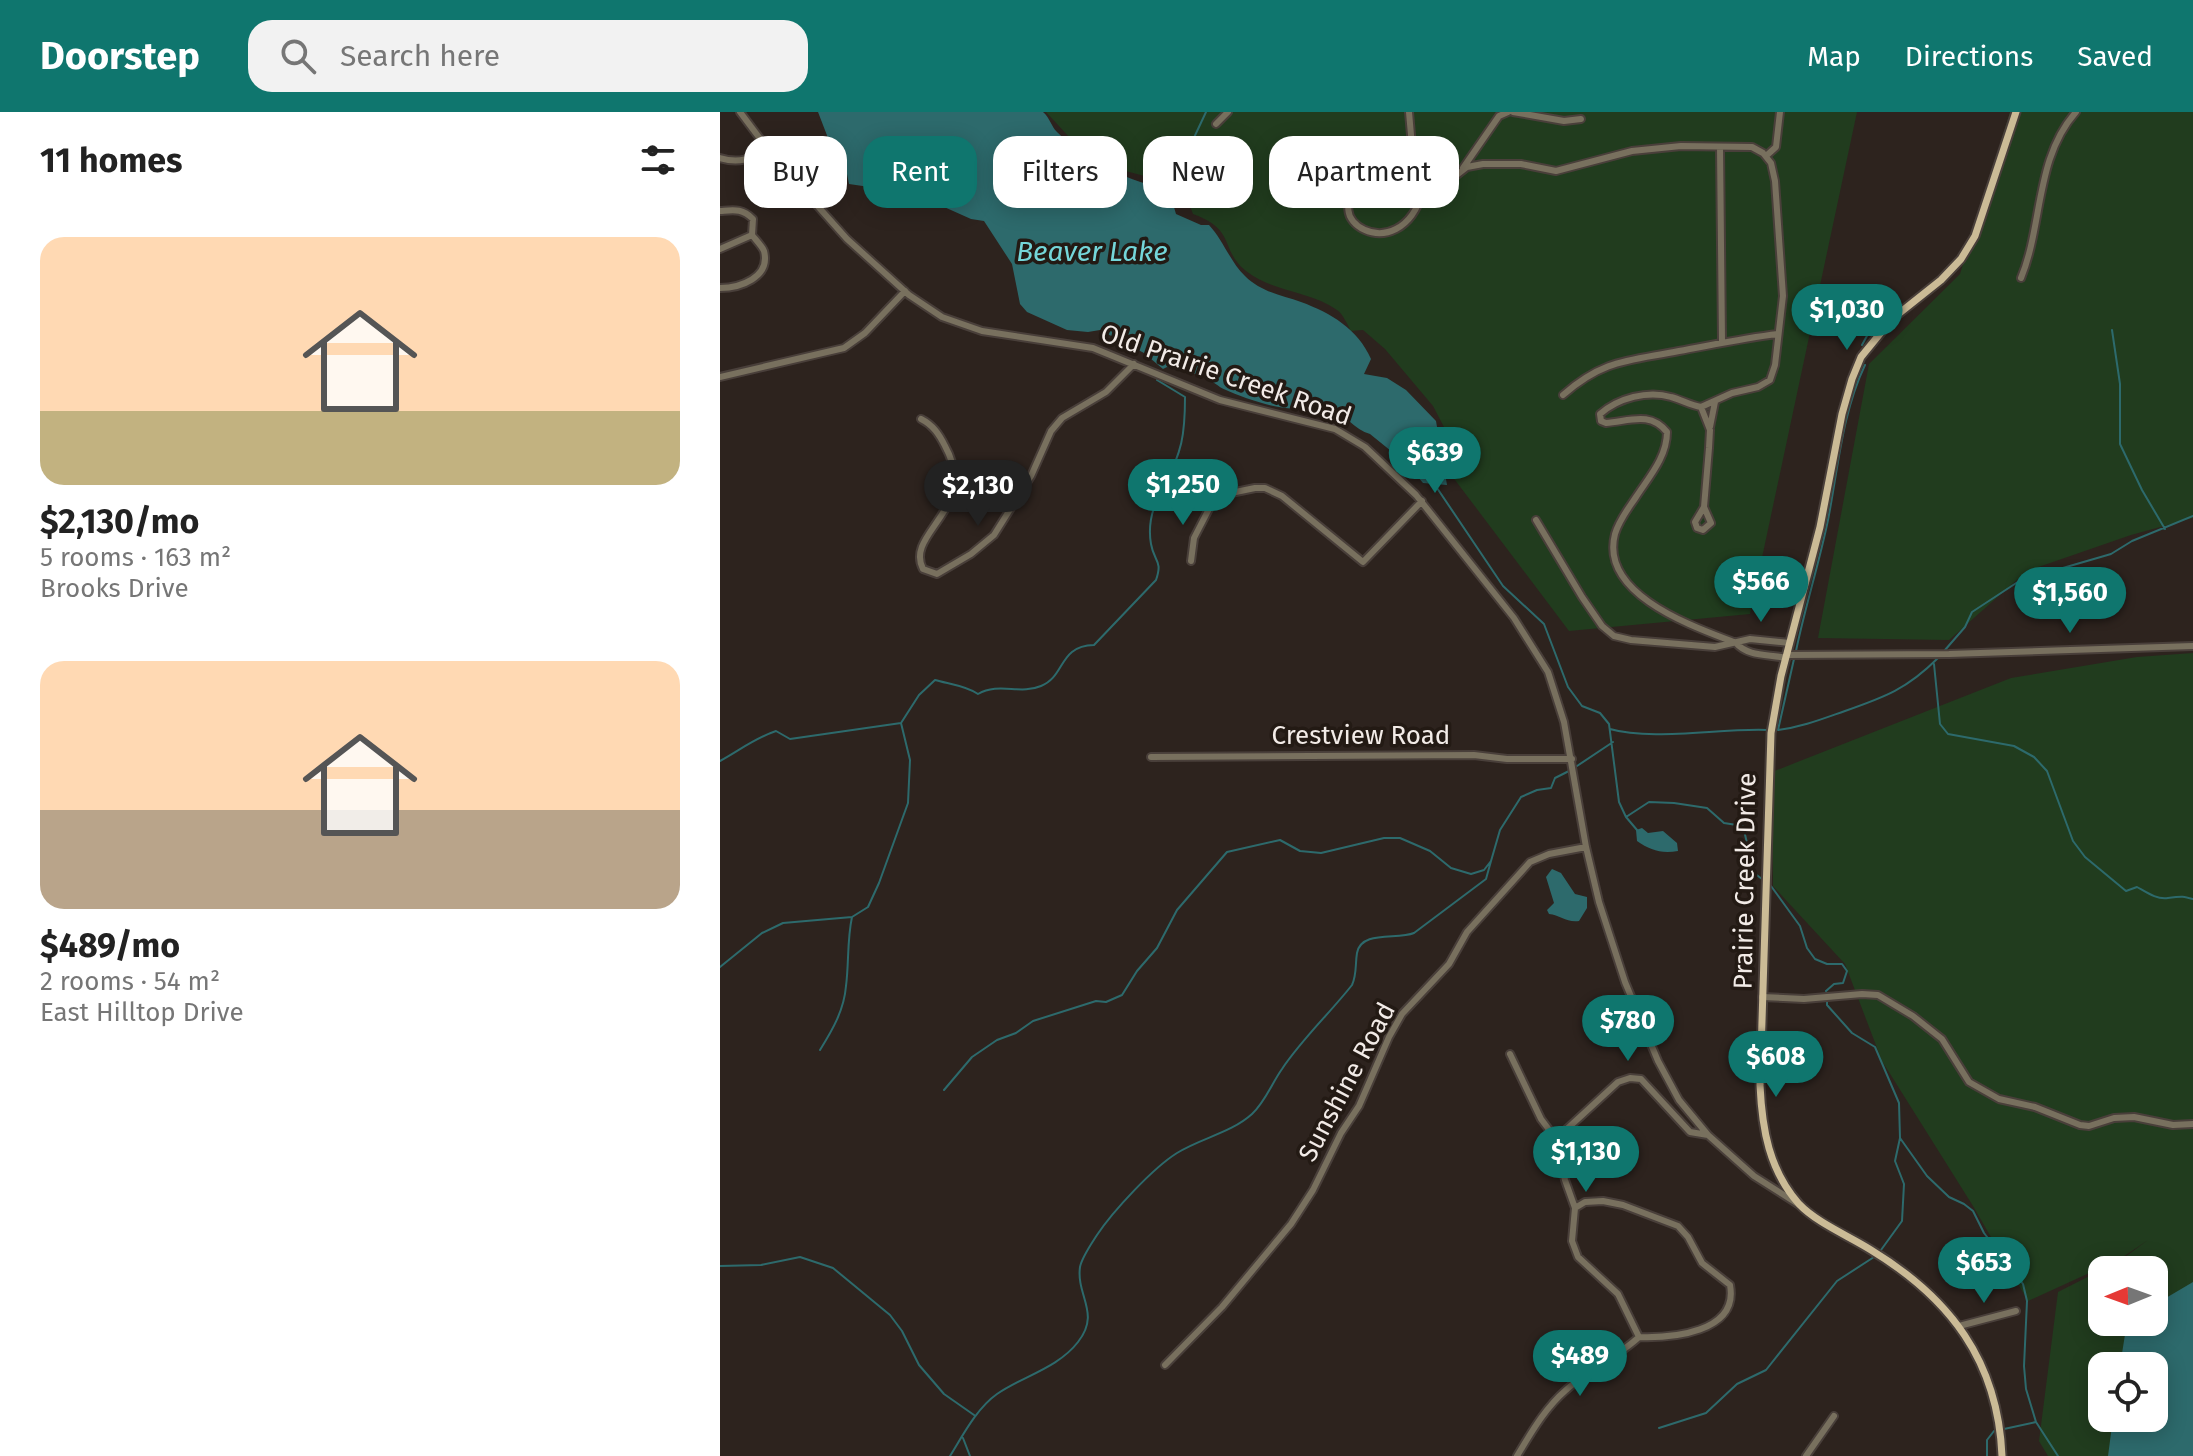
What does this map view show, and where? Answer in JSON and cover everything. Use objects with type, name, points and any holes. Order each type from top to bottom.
[{"type":"main road","name":"Prairie Creek Drive","points":[[2002,1456],[1992,1394],[1970,1343],[1959,1326],[1927,1290],[1903,1270],[1801,1206],[1788,1189],[1766,1144],[1760,1085],[1768,759],[1776,700],[1820,527],[1842,414],[1861,357],[1892,319],[1941,280],[1961,259],[1975,236],[2015,113]]},
{"type":"street","name":"Old Prairie Creek Road","points":[[740,112],[758,136]]},
{"type":"street","points":[[1216,124],[1228,112]]},
{"type":"street","points":[[1409,112],[1411,136]]},
{"type":"street","points":[[1461,171],[1500,114],[1511,112],[1564,121],[1581,119]]},
{"type":"street","points":[[1766,156],[1776,147],[1780,112]]},
{"type":"street","points":[[2015,113],[2025,112]]},
{"type":"street","points":[[2021,278],[2029,259],[2047,166],[2064,129],[2076,112]]},
{"type":"street","points":[[1461,171],[1467,167],[1501,163],[1556,171],[1632,151],[1681,146],[1752,147],[1766,156],[1775,181],[1783,296],[1770,380],[1701,407],[1657,394],[1625,400],[1600,414],[1601,421],[1606,423],[1643,418],[1659,422],[1667,432],[1667,445],[1620,519],[1614,538],[1615,558],[1623,578],[1638,595],[1655,607],[1736,643],[1751,653],[1787,656],[2193,646]]},
{"type":"street","points":[[1720,147],[1722,341]]},
{"type":"street","points":[[720,158],[736,162],[744,160]]},
{"type":"street","points":[[1368,186],[1404,192],[1423,191],[1412,217],[1394,231],[1370,232],[1360,228],[1348,212],[1348,202],[1356,192],[1368,186]]},
{"type":"street","name":"Old Prairie Creek Road","points":[[820,208],[847,239],[905,291],[942,317],[968,327],[1093,348],[1220,400],[1335,429],[1365,447],[1422,501],[1539,654],[1557,697],[1599,902],[1625,982],[1658,1061],[1679,1100],[1708,1135],[1754,1176],[1801,1206]]},
{"type":"street","points":[[720,211],[738,209],[746,212],[753,219],[752,235],[764,250],[764,260],[752,281],[736,288],[720,288]]},
{"type":"street","points":[[720,249],[752,235]]},
{"type":"street","points":[[720,377],[844,348],[865,333],[905,291]]},
{"type":"street","points":[[1563,395],[1592,373],[1621,360],[1778,334]]},
{"type":"street","points":[[921,419],[939,434],[956,472],[950,503],[919,551],[923,569],[937,574],[971,554],[994,535],[1031,476],[1051,431],[1062,418],[1106,392],[1134,364]]},
{"type":"street","points":[[1704,507],[1715,402]]},
{"type":"street","points":[[1701,407],[1710,430]]},
{"type":"street","points":[[1191,561],[1194,538],[1211,505],[1226,494],[1265,488],[1282,496],[1363,562],[1422,501]]},
{"type":"street","points":[[1536,520],[1582,597],[1602,626],[1614,636],[1715,647],[1750,639],[1790,643]]},
{"type":"street","name":"Crestview Road","points":[[1151,757],[1474,755],[1507,759],[1572,759]]},
{"type":"street","name":"Sunshine Road","points":[[1165,1365],[1222,1307],[1297,1216],[1341,1133],[1359,1106],[1402,1014],[1449,964],[1467,932],[1530,862],[1549,854],[1586,847]]},
{"type":"street","points":[[1762,997],[1804,999],[1878,995],[1913,1016],[1942,1039],[1969,1082],[1999,1099],[2035,1107],[2080,1125],[2134,1117],[2173,1125],[2193,1124]]},
{"type":"street","points":[[1510,1054],[1541,1119],[1556,1139],[1575,1208],[1572,1241],[1578,1257],[1618,1294],[1639,1337]]},
{"type":"street","points":[[1556,1139],[1618,1082],[1630,1078],[1641,1079],[1690,1132],[1708,1135]]},
{"type":"street","points":[[1517,1456],[1553,1403],[1569,1387],[1610,1361],[1639,1337],[1666,1338],[1703,1329],[1717,1319],[1732,1296],[1730,1285],[1702,1263],[1688,1237],[1678,1226],[1623,1205],[1603,1201],[1585,1202],[1575,1208]]},
{"type":"street","points":[[1959,1326],[2016,1311]]},
{"type":"street","points":[[1806,1456],[1834,1416]]},
{"type":"green space","points":[[1046,112],[1857,112],[1750,614],[1569,631],[1446,468],[1444,427],[1433,406],[1385,349],[1363,330],[1351,331],[1339,312],[1326,304],[1267,283],[1246,271],[1238,263],[1222,233],[1207,220],[1193,214],[1191,208],[1253,208],[1253,136],[1143,136],[1143,176],[1127,171],[1127,136],[1068,136]]},
{"type":"green space","points":[[2010,112],[2193,112],[2193,518],[2131,535],[2027,571],[1949,640],[1818,638],[1869,364],[1960,274]]},
{"type":"green space","points":[[2193,653],[2193,1456],[2048,1456],[2039,1441],[2058,1292],[2088,1277],[2088,1336],[2168,1336],[2168,1256],[2126,1256],[2148,1240],[2124,1256],[2088,1256],[2088,1274],[2028,1301],[1882,1061],[1845,964],[1773,886],[1772,772],[2011,678],[2137,657]]},
{"type":"water","name":"Beaver Lake","points":[[818,112],[1043,112],[1061,136],[993,136],[993,208],[1127,208],[1127,177],[1143,182],[1143,208],[1174,208],[1176,214],[1201,225],[1209,225],[1240,271],[1251,281],[1312,306],[1351,331],[1371,359],[1364,374],[1387,378],[1406,390],[1436,421],[1447,485],[1423,483],[1407,464],[1328,405],[1310,404],[1293,408],[1256,401],[1223,389],[1200,375],[1167,367],[1163,369],[1144,353],[1100,330],[1067,330],[1027,312],[1020,304],[1012,264],[984,221],[946,208],[977,208],[977,136],[863,136],[863,186],[849,184],[847,136],[827,136]]},
{"type":"water","points":[[1642,828],[1648,833],[1663,831],[1677,843],[1678,851],[1661,852],[1637,841],[1636,830]]},
{"type":"water","points":[[1552,869],[1561,873],[1575,894],[1587,897],[1587,908],[1579,921],[1549,914],[1547,910],[1554,903],[1546,877]]},
{"type":"water","points":[[2193,1282],[2193,1456],[2108,1456],[2111,1432],[2168,1432],[2168,1352],[2122,1352],[2125,1336],[2168,1336],[2168,1297]]},
{"type":"waterway","points":[[1195,136],[1206,112]]},
{"type":"waterway","points":[[1862,345],[1875,321]]},
{"type":"waterway","points":[[2112,330],[2120,384],[2120,444],[2165,529]]},
{"type":"waterway","points":[[1796,651],[1828,520],[1846,422],[1865,365]]},
{"type":"waterway","points":[[1157,380],[1185,397],[1181,443],[1164,486]]},
{"type":"waterway","points":[[1435,485],[1503,586],[1544,624],[1568,687],[1582,706],[1600,713],[1609,724],[1619,802],[1626,817],[1649,802],[1707,808],[1724,823],[1743,826],[1754,873],[1762,879]]},
{"type":"waterway","points":[[720,761],[776,731],[790,739],[901,723],[919,695],[935,680],[978,694],[994,689],[1041,686],[1055,676],[1074,650],[1094,645],[1156,580],[1158,565],[1152,550],[1150,531],[1160,494]]},
{"type":"waterway","points":[[1945,650],[1965,627],[1972,612],[2030,574],[2111,554],[2132,541],[2193,516]]},
{"type":"waterway","points":[[1794,659],[1778,730],[1812,722],[1884,696],[1905,685],[1938,658]]},
{"type":"waterway","points":[[1934,664],[1940,724],[1948,734],[2014,746],[2034,757],[2047,771],[2073,841],[2085,857],[2126,891],[2137,887],[2160,898],[2193,899]]},
{"type":"waterway","points":[[720,967],[762,933],[783,923],[852,917],[868,907],[908,803],[910,760],[901,723]]},
{"type":"waterway","points":[[1610,729],[1645,734],[1767,730]]},
{"type":"waterway","points":[[1577,766],[1613,742]]},
{"type":"waterway","points":[[944,1090],[972,1057],[997,1040],[1016,1033],[1033,1021],[1122,995],[1157,948],[1177,910],[1227,852],[1280,840],[1300,851],[1321,853],[1384,838],[1400,838],[1430,851],[1451,868],[1471,874],[1484,870],[1491,861],[1500,830],[1521,797],[1551,788],[1555,778],[1569,771]]},
{"type":"waterway","points":[[1626,817],[1637,830]]},
{"type":"waterway","points":[[950,1456],[971,1422],[990,1400],[1061,1359],[1085,1332],[1088,1313],[1080,1277],[1081,1263],[1097,1235],[1123,1202],[1177,1153],[1235,1126],[1257,1109],[1290,1058],[1352,985],[1357,953],[1365,941],[1414,933],[1486,879],[1491,861]]},
{"type":"waterway","points":[[1771,886],[1800,926],[1807,948],[1815,959],[1827,964],[1842,964],[1847,971],[1843,983],[1834,984],[1826,991]]},
{"type":"waterway","points":[[820,1050],[845,995],[852,917]]},
{"type":"waterway","points":[[1827,1000],[1827,1005],[1852,1033],[1875,1047],[1899,1103],[1900,1138],[1927,1176],[1949,1197],[1973,1211],[1984,1233],[2023,1284],[2027,1301],[2026,1389],[2036,1422],[2058,1456]]},
{"type":"waterway","points":[[1881,1250],[1902,1221],[1904,1184],[1895,1161],[1900,1138]]},
{"type":"waterway","points":[[720,1266],[761,1265],[800,1257],[833,1268],[890,1315],[919,1365],[944,1394],[974,1415]]},
{"type":"waterway","points":[[1659,1428],[1706,1413],[1737,1384],[1766,1370],[1837,1281],[1874,1257]]},
{"type":"waterway","points":[[2004,1429],[2036,1422]]},
{"type":"waterway","points":[[1987,1456],[1987,1440],[1994,1431]]},
{"type":"waterway","points":[[963,1438],[970,1456]]}]
